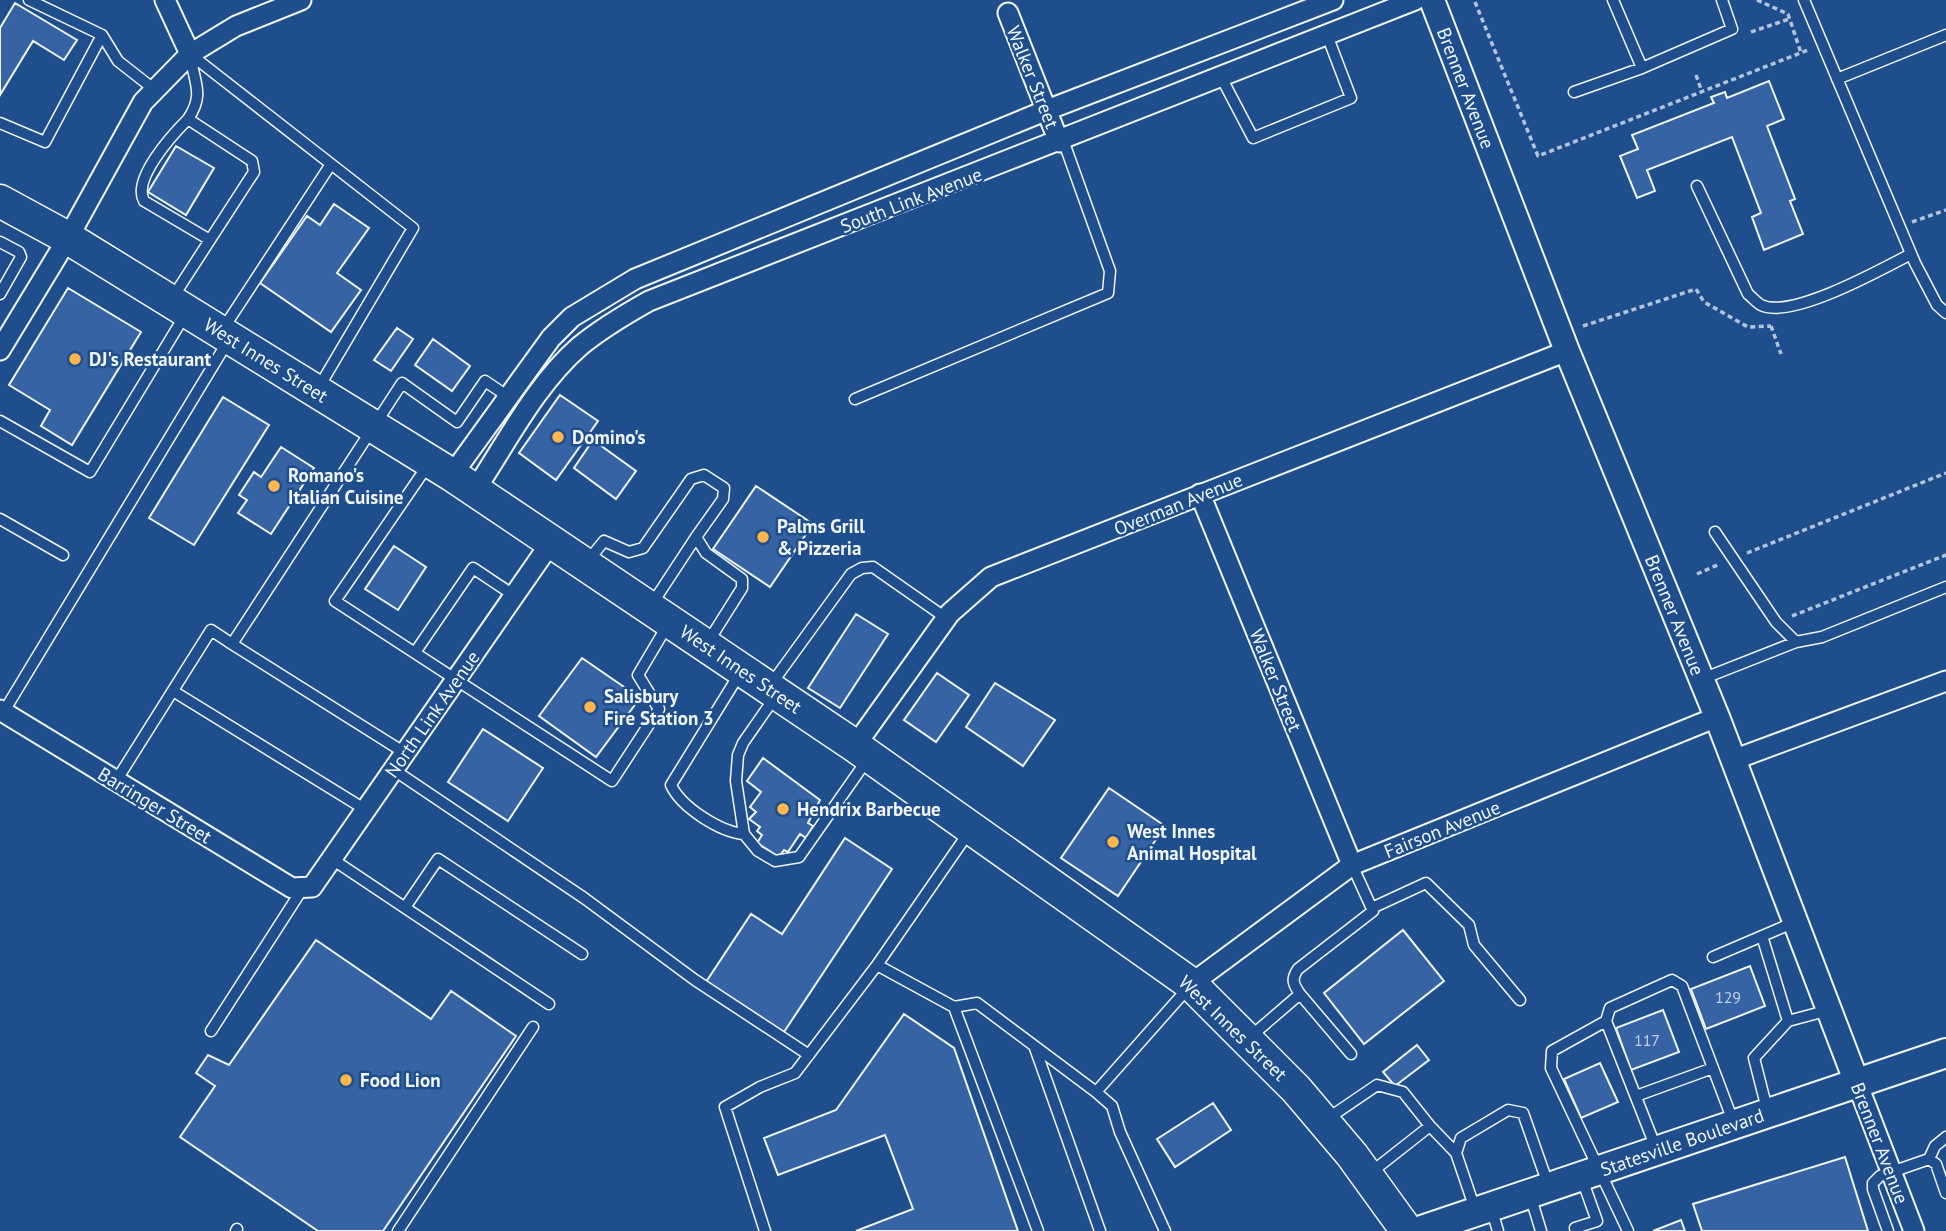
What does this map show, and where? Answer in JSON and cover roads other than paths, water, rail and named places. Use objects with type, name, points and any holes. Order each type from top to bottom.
[{"type":"main road","name":"West Innes Street","points":[[0,201],[68,238],[179,306],[453,476],[552,541],[862,751],[1191,984],[1296,1089],[1367,1176],[1406,1231]]},
{"type":"main road","name":"Statesville Boulevard","points":[[1419,1231],[1488,1216],[1539,1190],[1946,1053]]},
{"type":"street","points":[[165,0],[190,54]]},
{"type":"street","points":[[0,350],[68,238],[143,103],[190,54],[236,26],[301,0]]},
{"type":"street","name":"South Link Avenue","points":[[453,476],[507,396],[551,338],[572,317],[635,279],[1047,110],[1333,0]]},
{"type":"street","name":"South Link Avenue","points":[[453,476],[542,388],[578,347],[611,322],[649,301],[1415,0]]},
{"type":"street","name":"Brenner Avenue","points":[[1432,0],[1567,351],[1717,717],[1914,1231]]},
{"type":"street","name":"Walker Street","points":[[1008,13],[1061,141]]},
{"type":"street","name":"Overman Avenue","points":[[862,751],[946,618],[991,577],[1567,351]]},
{"type":"street","name":"Walker Street","points":[[1200,494],[1352,865]]},
{"type":"street","name":"North Link Avenue","points":[[308,887],[332,859],[552,541]]},
{"type":"street","points":[[1733,760],[1946,681]]},
{"type":"street","name":"Barringer Street","points":[[2,712],[292,888],[308,887]]},
{"type":"street","name":"Fairson Avenue","points":[[1191,984],[1352,865],[1717,717]]},
{"type":"lane","points":[[29,0],[102,35],[118,61],[155,90]]},
{"type":"lane","points":[[1613,0],[1642,68]]},
{"type":"lane","points":[[1574,92],[1642,68],[1732,29],[1722,0]]},
{"type":"lane","points":[[1804,0],[1911,254],[1937,305],[1946,313]]},
{"type":"lane","points":[[0,123],[46,142],[102,35]]},
{"type":"lane","points":[[1221,77],[1253,138],[1266,133],[1351,98],[1327,35]]},
{"type":"lane","points":[[1837,79],[1946,35]]},
{"type":"lane","points":[[190,54],[195,87],[199,95],[198,103],[188,119],[169,139],[141,184],[140,194],[144,201],[210,240]]},
{"type":"lane","points":[[190,54],[413,228],[317,391]]},
{"type":"lane","points":[[0,421],[90,472],[179,306],[210,240],[254,172],[253,161],[188,119]]},
{"type":"lane","points":[[855,399],[1108,293],[1110,271],[1061,141]]},
{"type":"lane","points":[[2,712],[225,335],[331,164]]},
{"type":"lane","points":[[1698,186],[1748,294],[1766,306],[1778,308],[1800,304],[1866,277],[1911,254]]},
{"type":"lane","points":[[0,242],[19,252],[21,257],[0,295]]},
{"type":"lane","points":[[232,644],[402,383],[457,422],[485,381],[507,396]]},
{"type":"lane","points":[[453,476],[335,601],[458,678],[612,781],[659,709],[638,675],[660,614],[696,537],[723,499],[724,488],[704,475],[691,479],[643,548],[629,552],[604,541],[586,564]]},
{"type":"lane","points":[[0,520],[63,555]]},
{"type":"lane","points":[[1715,532],[1776,622],[1796,642]]},
{"type":"lane","points":[[696,537],[706,553],[742,579],[742,587],[705,645]]},
{"type":"lane","points":[[862,751],[799,857],[775,862],[758,851],[744,834],[736,781],[738,755],[773,691],[851,574],[862,568],[873,567],[946,618]]},
{"type":"lane","points":[[416,651],[473,568],[515,596]]},
{"type":"lane","points":[[1702,679],[1796,642],[1822,637],[1946,587]]},
{"type":"lane","points":[[116,782],[211,630],[399,761],[695,980],[809,1055]]},
{"type":"lane","points":[[742,670],[671,785],[681,799],[725,830],[744,834]]},
{"type":"lane","points":[[173,691],[366,810]]},
{"type":"lane","points":[[765,1231],[725,1107],[760,1087],[796,1073],[877,965],[971,829]]},
{"type":"lane","points":[[332,859],[549,1004]]},
{"type":"lane","points":[[406,906],[438,859],[582,954]]},
{"type":"lane","points":[[1352,865],[1374,907]]},
{"type":"lane","points":[[1351,1054],[1300,994],[1293,984],[1293,976],[1298,968],[1373,911],[1374,907],[1426,883],[1469,925],[1474,945],[1520,1000]]},
{"type":"lane","points":[[211,1031],[308,887]]},
{"type":"lane","points":[[1713,957],[1796,922]]},
{"type":"lane","points":[[1762,936],[1788,1021]]},
{"type":"lane","points":[[877,965],[954,1007],[977,1003],[1112,1106],[1120,1132],[1165,1231]]},
{"type":"lane","points":[[1657,1151],[1606,1021],[1610,1008],[1672,980],[1682,986],[1735,1124]]},
{"type":"lane","points":[[1096,1093],[1191,984]]},
{"type":"lane","points":[[1247,1039],[1300,994]]},
{"type":"lane","points":[[954,1007],[1038,1231]]},
{"type":"lane","points":[[1768,1113],[1754,1058],[1788,1021],[1829,1010]]},
{"type":"lane","points":[[1562,1231],[1597,1221],[1590,1173],[1551,1068],[1552,1051],[1606,1021]]},
{"type":"lane","points":[[398,1231],[533,1027]]},
{"type":"lane","points":[[1035,1048],[1100,1231]]},
{"type":"lane","points":[[1636,1096],[1713,1068]]},
{"type":"lane","points":[[1324,1122],[1377,1084],[1403,1092],[1456,1153],[1488,1216]]},
{"type":"lane","points":[[1456,1153],[1461,1138],[1508,1110],[1522,1113],[1539,1190],[1541,1231]]},
{"type":"lane","points":[[1367,1176],[1430,1126]]},
{"type":"lane","points":[[1888,1231],[1873,1183],[1891,1172],[1929,1159],[1935,1146],[1946,1138]]},
{"type":"lane","points":[[1929,1159],[1936,1164],[1946,1193]]},
{"type":"lane","points":[[1590,1173],[1628,1231]]},
{"type":"place","name":"DJ's Restaurant","points":[[75,359]]},
{"type":"place","name":"Domino's","points":[[558,437]]},
{"type":"place","name":"Romano's Italian Cuisine","points":[[274,486]]},
{"type":"place","name":"Palms Grill & Pizzeria","points":[[763,537]]},
{"type":"place","name":"Salisbury Fire Station 3","points":[[590,707]]},
{"type":"place","name":"Hendrix Barbecue","points":[[783,809]]},
{"type":"place","name":"West Innes Animal Hospital","points":[[1113,842]]},
{"type":"place","name":"Food Lion","points":[[346,1080]]}]
